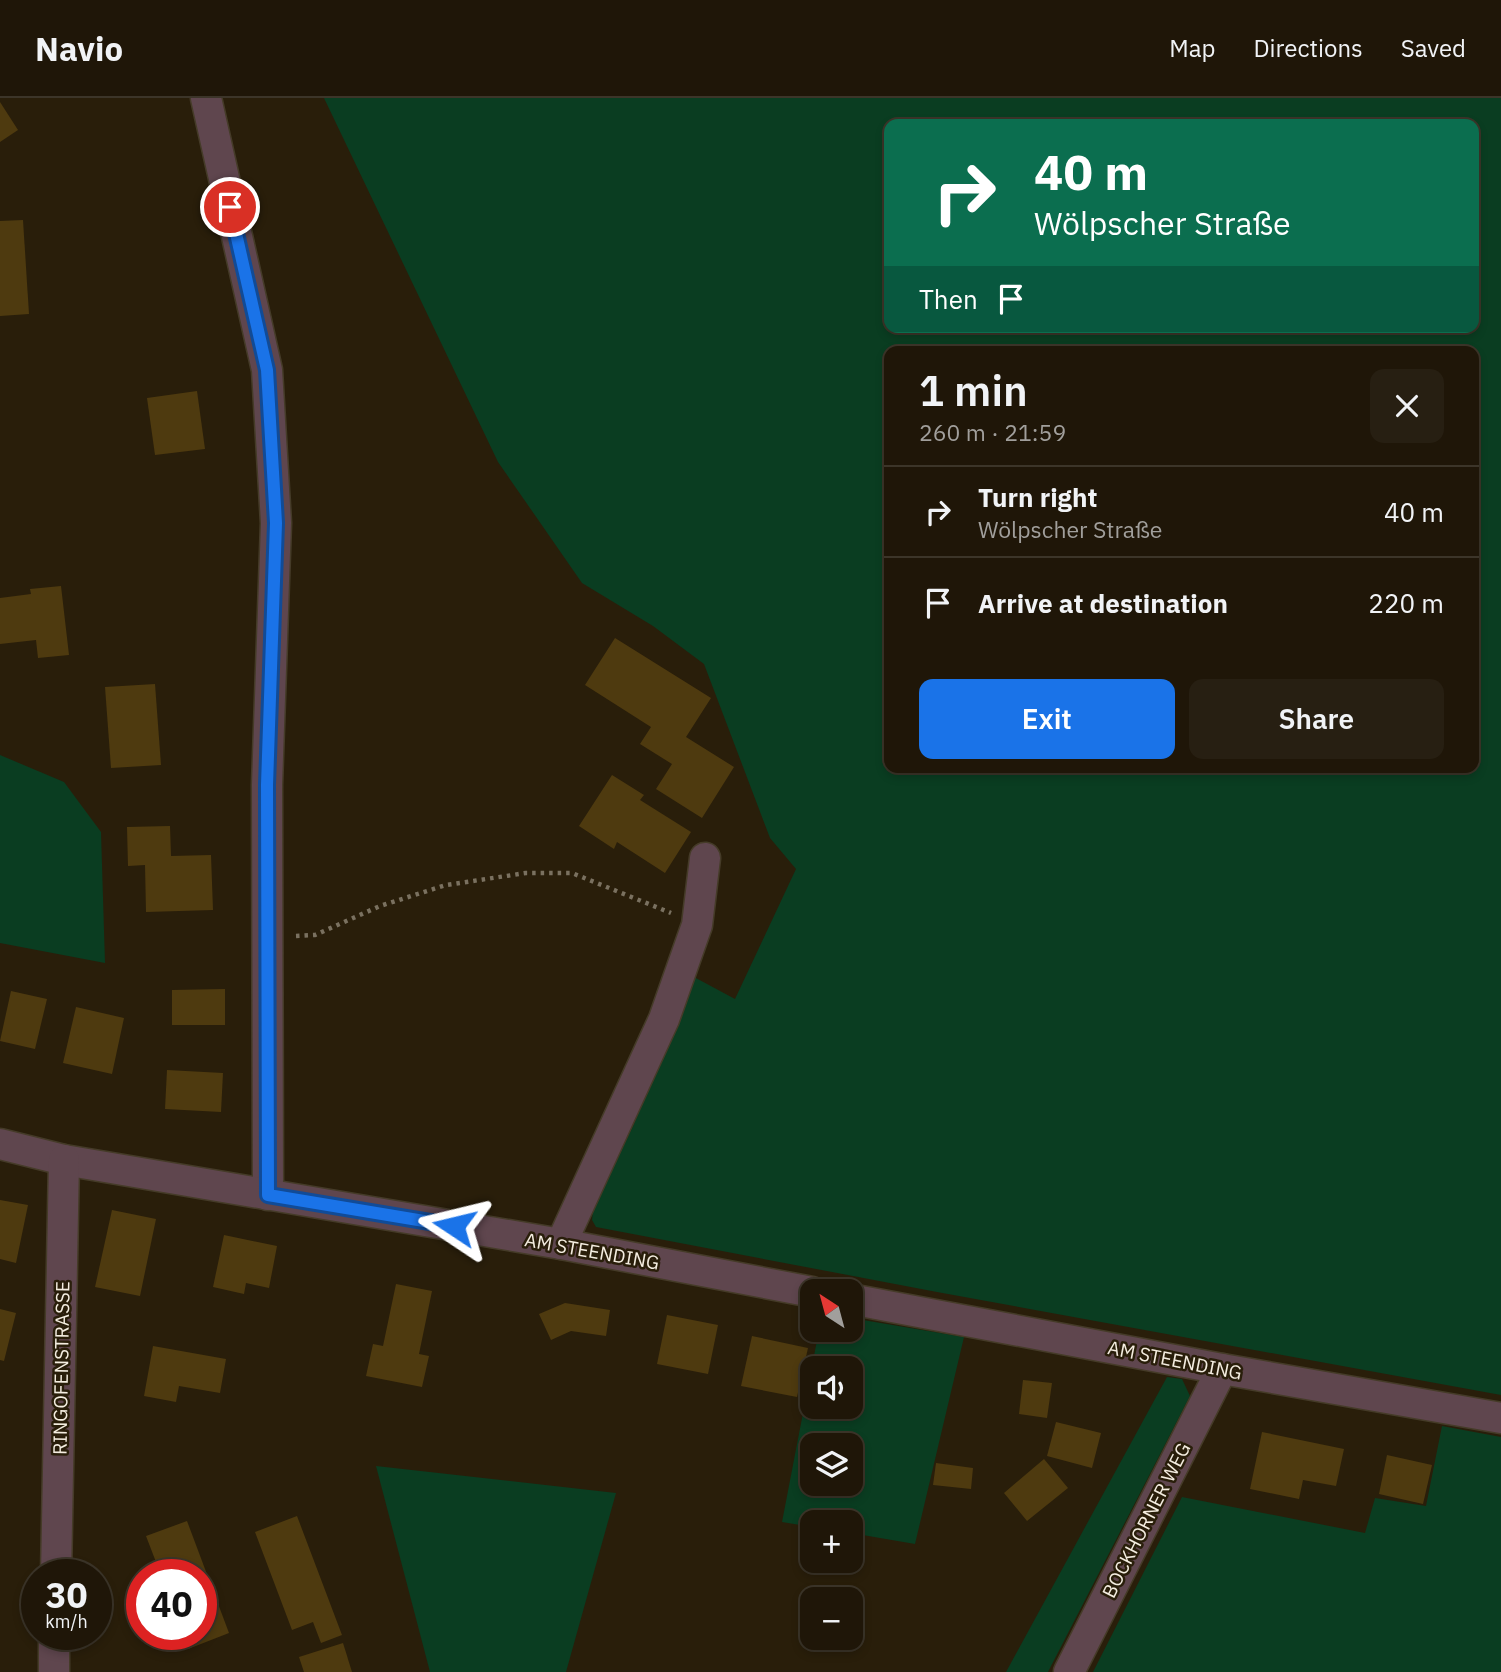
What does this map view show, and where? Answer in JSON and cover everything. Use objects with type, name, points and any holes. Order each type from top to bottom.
[{"type":"street","points":[[206,98],[267,370],[276,523],[267,785],[268,1195]]},
{"type":"street","points":[[561,1244],[664,1019],[697,925],[705,858]]},
{"type":"street","name":"AM STEENDING","points":[[0,1144],[64,1160],[561,1244],[800,1290]]},
{"type":"street","name":"RINGOFENSTRASSE","points":[[56,1559],[64,1160]]},
{"type":"street","name":"AM STEENDING","points":[[863,1301],[1501,1418]]},
{"type":"street","name":"BOCKHORNER WEG","points":[[1069,1672],[1222,1369]]},
{"type":"street","points":[[54,1650],[54,1672]]},
{"type":"path","points":[[267,937],[315,935],[380,906],[446,885],[526,873],[572,873],[697,925]]},
{"type":"green space","points":[[324,98],[1501,98],[1501,1395],[596,1227],[592,1220],[593,1210],[634,1124],[694,977],[735,999],[796,869],[770,838],[704,664],[653,626],[582,583],[498,462]]},
{"type":"green space","points":[[0,755],[64,782],[101,832],[105,963],[0,943]]},
{"type":"green space","points":[[863,1320],[964,1337],[915,1544],[863,1535],[863,1510],[800,1510],[800,1525],[782,1522],[802,1419],[863,1419],[863,1356],[814,1356],[817,1342],[863,1342]]},
{"type":"green space","points":[[1167,1377],[1182,1379],[1190,1396],[1048,1672],[1006,1672]]},
{"type":"green space","points":[[1442,1426],[1501,1437],[1501,1672],[1093,1672],[1182,1497],[1365,1533],[1375,1498],[1426,1506]]},
{"type":"green space","points":[[376,1466],[616,1493],[566,1672],[430,1672]]},
{"type":"building","points":[[0,102],[18,130],[0,142]]},
{"type":"building","points":[[23,220],[29,314],[0,316],[0,221]]},
{"type":"building","points":[[197,391],[205,449],[155,455],[147,398]]},
{"type":"building","points":[[61,586],[69,655],[38,658],[36,640],[0,644],[0,598],[31,594],[30,589]]},
{"type":"building","points":[[615,638],[711,698],[686,737],[734,767],[702,818],[656,789],[672,764],[640,744],[651,727],[585,685]]},
{"type":"building","points":[[155,684],[161,765],[111,768],[105,687]]},
{"type":"building","points":[[612,775],[644,795],[640,800],[691,832],[665,873],[617,842],[614,849],[579,826]]},
{"type":"building","points":[[170,826],[171,856],[211,855],[213,910],[146,912],[145,865],[128,866],[127,827]]},
{"type":"building","points":[[225,989],[225,1025],[172,1025],[172,990]]},
{"type":"building","points":[[11,991],[47,999],[35,1049],[0,1041]]},
{"type":"building","points":[[76,1007],[124,1018],[112,1074],[63,1063]]},
{"type":"building","points":[[167,1070],[223,1073],[221,1112],[165,1109]]},
{"type":"building","points":[[0,1200],[28,1205],[16,1263],[0,1259]]},
{"type":"building","points":[[112,1210],[156,1219],[140,1296],[95,1287]]},
{"type":"building","points":[[224,1235],[277,1246],[269,1288],[246,1283],[244,1294],[213,1287]]},
{"type":"building","points":[[396,1284],[432,1291],[419,1354],[429,1356],[422,1387],[366,1376],[373,1344],[383,1346]]},
{"type":"building","points":[[565,1303],[610,1310],[606,1336],[571,1331],[551,1340],[539,1314]]},
{"type":"building","points":[[0,1309],[16,1313],[4,1361],[0,1360]]},
{"type":"building","points":[[667,1315],[718,1325],[708,1374],[657,1364]]},
{"type":"building","points":[[752,1336],[808,1348],[806,1356],[800,1356],[797,1397],[741,1386]]},
{"type":"building","points":[[153,1346],[226,1359],[220,1393],[179,1386],[176,1402],[144,1396]]},
{"type":"building","points":[[1023,1380],[1052,1383],[1047,1418],[1019,1414]]},
{"type":"building","points":[[1056,1422],[1101,1433],[1092,1468],[1047,1456]]},
{"type":"building","points":[[1262,1432],[1344,1449],[1336,1486],[1303,1480],[1299,1499],[1250,1489]]},
{"type":"building","points":[[1387,1455],[1432,1465],[1423,1504],[1379,1494]]},
{"type":"building","points":[[1044,1459],[1068,1488],[1027,1521],[1004,1493]]},
{"type":"building","points":[[936,1463],[973,1468],[971,1489],[933,1485]]},
{"type":"building","points":[[297,1516],[342,1635],[321,1643],[313,1622],[292,1630],[255,1532]]},
{"type":"building","points":[[187,1521],[201,1559],[155,1559],[146,1536]]},
{"type":"building","points":[[217,1601],[229,1633],[217,1638]]},
{"type":"building","points":[[343,1643],[352,1672],[304,1672],[299,1657]]},
{"type":"route","points":[[230,207],[267,370],[276,523],[267,785],[268,1195],[454,1226]]}]
